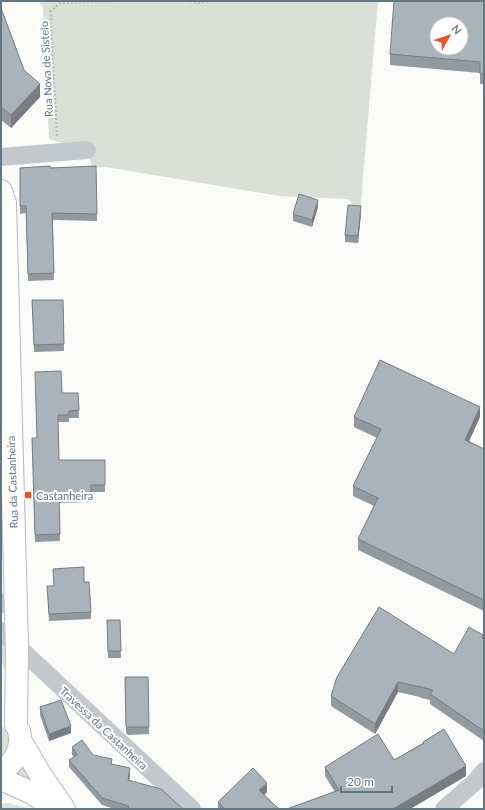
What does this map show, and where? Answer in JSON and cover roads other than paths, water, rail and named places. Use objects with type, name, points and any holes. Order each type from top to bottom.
[{"type":"street","points":[[1,157],[86,150]]},
{"type":"street","name":"Rua da Castanheira","points":[[1,191],[5,203],[8,600],[17,646],[12,724],[20,747],[15,759],[1,771]]},
{"type":"street","name":"Travessa da Castanheira","points":[[1,631],[192,809]]},
{"type":"street","points":[[1,688],[12,724],[40,774],[64,809]]},
{"type":"street","points":[[444,809],[476,782],[484,771]]},
{"type":"street","points":[[1,778],[32,794],[55,809]]},
{"type":"place","name":"Castanheira","points":[[28,495]]}]
